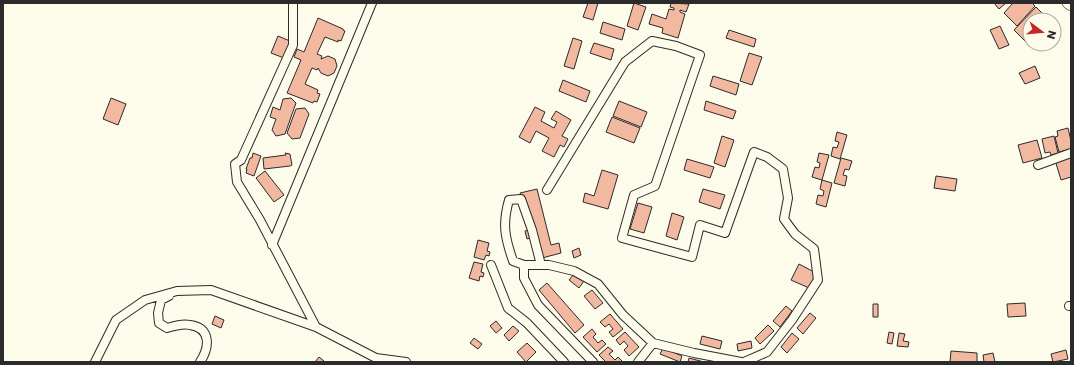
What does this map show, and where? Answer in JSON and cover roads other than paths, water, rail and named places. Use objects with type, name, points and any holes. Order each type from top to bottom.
[{"type":"street","points":[[293,3],[293,45],[241,160],[235,164],[237,182],[260,220],[316,326]]},
{"type":"street","points":[[272,245],[372,3]]},
{"type":"street","points":[[547,190],[625,62],[652,41],[676,46],[700,55],[655,186],[634,195],[622,238],[692,257],[700,225],[725,234],[754,152],[767,156],[783,168],[788,198],[784,219],[795,234],[814,249],[818,280],[792,320],[759,362]]},
{"type":"street","points":[[1038,165],[1071,153]]},
{"type":"street","points":[[540,265],[532,230],[521,199],[509,200],[505,214],[506,242],[513,260],[524,265],[540,265],[549,265],[574,271],[598,284],[623,315],[653,343],[694,353],[743,362],[767,352]]},
{"type":"street","points":[[491,265],[508,308],[527,323],[564,362]]},
{"type":"street","points":[[524,265],[524,278],[538,305],[593,362]]},
{"type":"street","points":[[95,362],[116,320],[145,300],[177,291],[211,290],[316,326],[376,358],[406,362]]},
{"type":"street","points":[[177,291],[161,300],[158,313],[159,323],[167,328],[188,324],[199,327],[205,334],[208,344],[204,356],[200,362]]},
{"type":"street","points":[[638,362],[653,343]]}]
